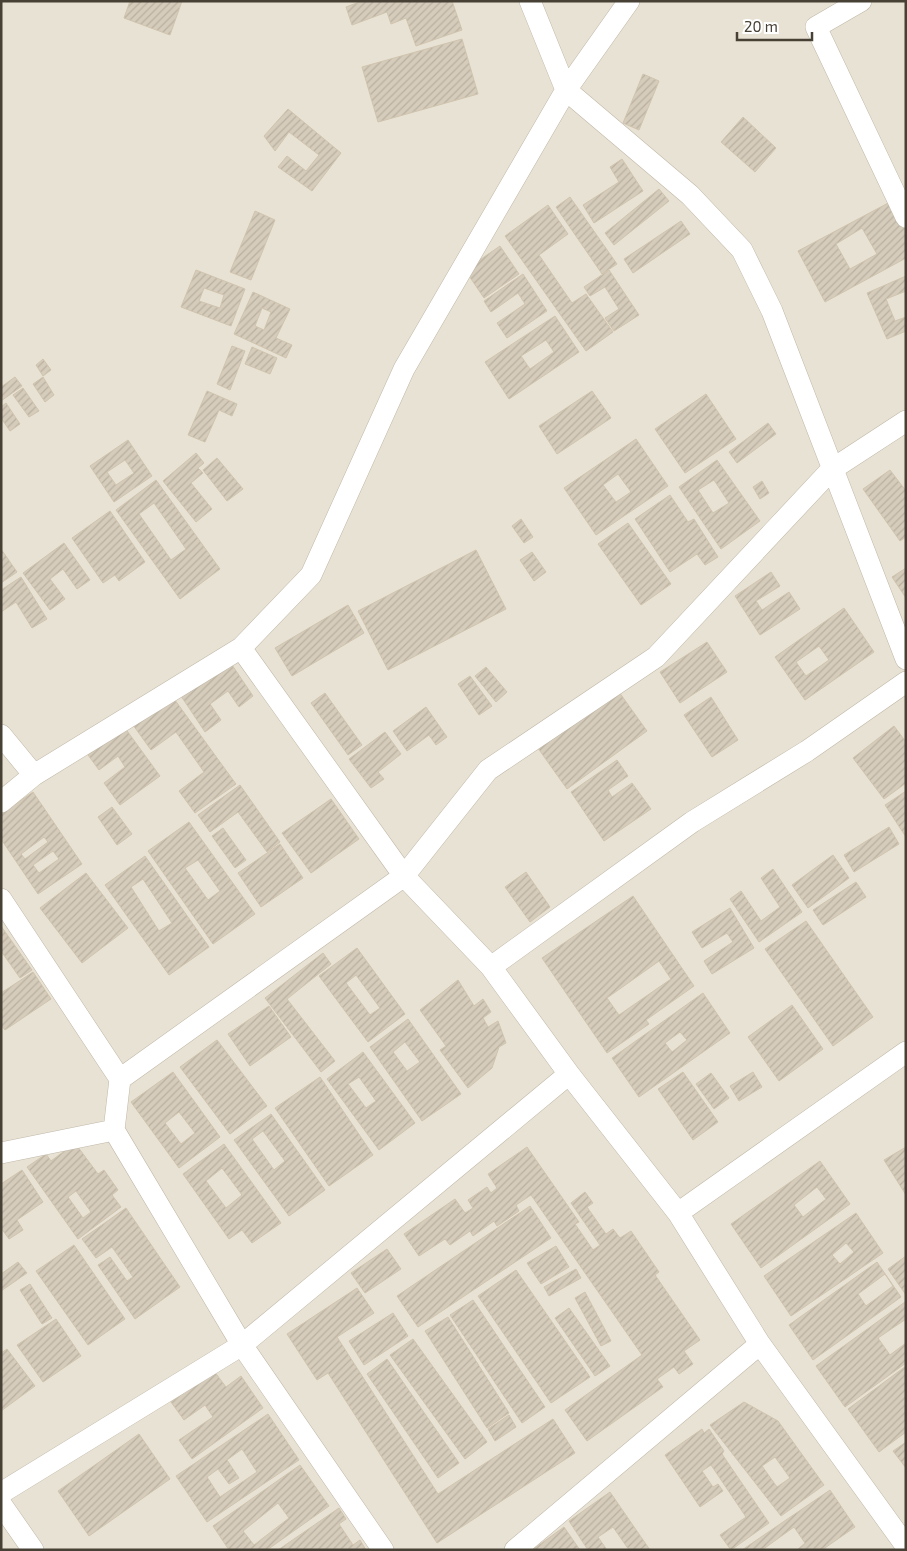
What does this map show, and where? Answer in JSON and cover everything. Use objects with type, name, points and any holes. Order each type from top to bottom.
[{"type":"street","points":[[530,1],[566,90],[690,196],[742,250],[772,311],[831,470],[906,660]]},
{"type":"street","points":[[1,802],[34,775],[241,648],[311,575],[404,369],[566,90],[629,1]]},
{"type":"street","points":[[861,1],[816,27],[906,217]]},
{"type":"street","points":[[120,1079],[404,876],[488,770],[656,657],[831,470],[906,421]]},
{"type":"street","points":[[241,648],[404,876],[491,967],[569,1074],[678,1213],[760,1344],[906,1546]]},
{"type":"street","points":[[491,967],[692,822],[807,750],[906,682]]},
{"type":"street","points":[[1,735],[34,775]]},
{"type":"street","points":[[1,899],[120,1079],[114,1130],[242,1345],[383,1550]]},
{"type":"street","points":[[678,1213],[906,1052]]},
{"type":"street","points":[[1,1493],[242,1345],[569,1074]]},
{"type":"street","points":[[1,1153],[114,1130]]},
{"type":"street","points":[[515,1550],[760,1344]]},
{"type":"street","points":[[1,1504],[33,1550]]},
{"type":"shaded area","points":[[1,1],[906,1],[906,1550],[1,1550]]},
{"type":"building","points":[[130,1],[182,1],[170,35],[124,18]]},
{"type":"building","points":[[362,1],[452,1],[462,30],[416,46],[406,18],[391,24],[387,12],[352,25],[346,7]]},
{"type":"building","points":[[462,39],[478,94],[378,122],[362,67]]},
{"type":"building","points":[[643,74],[659,81],[639,130],[623,123]]},
{"type":"building","points":[[288,109],[341,153],[312,191],[278,167],[287,156],[306,171],[319,155],[289,132],[275,151],[264,136]]},
{"type":"building","points":[[743,117],[776,148],[755,172],[721,142]]},
{"type":"building","points":[[622,159],[643,191],[594,223],[583,205],[619,182],[610,167]]},
{"type":"building","points":[[659,189],[669,201],[614,245],[605,233]]},
{"type":"building","points":[[570,197],[617,264],[602,274],[556,207]]},
{"type":"building","points":[[892,201],[906,227],[906,258],[825,302],[798,251]],"holes":[[[862,228],[877,254],[850,269],[836,244]]]},
{"type":"building","points":[[548,205],[568,234],[539,255],[572,303],[586,294],[613,332],[586,351],[505,236]]},
{"type":"building","points":[[255,211],[275,220],[251,280],[230,272]]},
{"type":"building","points":[[681,221],[690,234],[633,273],[624,259]]},
{"type":"building","points":[[500,246],[519,274],[484,298],[465,270]]},
{"type":"building","points":[[196,270],[245,289],[231,326],[181,307]],"holes":[[[204,288],[224,295],[220,308],[199,301]]]},
{"type":"building","points":[[609,270],[639,315],[614,331],[605,318],[619,309],[605,287],[590,296],[584,287]]},
{"type":"building","points":[[523,274],[547,311],[507,338],[497,323],[525,304],[518,293],[491,312],[484,301]]},
{"type":"building","points":[[906,276],[906,291],[886,299],[895,321],[906,317],[906,331],[887,339],[867,293]]},
{"type":"building","points":[[253,292],[290,309],[276,338],[292,345],[286,358],[234,334]],"holes":[[[262,308],[271,312],[264,330],[255,326]]]},
{"type":"building","points":[[555,316],[579,352],[509,399],[485,362]],"holes":[[[546,340],[554,352],[530,369],[521,356]]]},
{"type":"building","points":[[232,346],[245,351],[230,390],[217,384]]},
{"type":"building","points":[[252,347],[277,358],[270,374],[245,364]]},
{"type":"building","points":[[43,359],[51,370],[43,376],[36,365]]},
{"type":"building","points":[[15,377],[22,386],[1,401],[1,387]]},
{"type":"building","points":[[43,377],[54,395],[45,402],[33,384]]},
{"type":"building","points":[[23,388],[39,411],[29,417],[13,395]]},
{"type":"building","points":[[207,391],[237,404],[232,416],[219,410],[205,442],[188,435]]},
{"type":"building","points":[[592,391],[611,418],[557,454],[539,426]]},
{"type":"building","points":[[706,394],[736,439],[685,473],[655,429]]},
{"type":"building","points":[[6,403],[20,424],[10,431],[1,418],[1,407]]},
{"type":"building","points":[[768,423],[776,434],[737,463],[729,452]]},
{"type":"building","points":[[636,439],[668,486],[596,535],[564,488]],"holes":[[[618,474],[631,492],[616,502],[603,485]]]},
{"type":"building","points":[[128,440],[152,476],[114,502],[90,466]],"holes":[[[125,460],[134,473],[116,485],[107,472]]]},
{"type":"building","points":[[196,453],[204,463],[198,468],[203,473],[191,483],[212,509],[196,522],[163,481]]},
{"type":"building","points":[[217,458],[243,489],[227,501],[203,470]]},
{"type":"building","points":[[717,460],[760,521],[721,549],[679,487]],"holes":[[[714,480],[729,503],[713,513],[698,490]]]},
{"type":"building","points":[[890,470],[906,491],[906,537],[900,541],[863,489]]},
{"type":"building","points":[[156,480],[220,569],[180,599],[116,510]],"holes":[[[154,503],[186,549],[171,560],[139,514]]]},
{"type":"building","points":[[762,481],[769,493],[760,499],[753,487]]},
{"type":"building","points":[[670,495],[688,522],[694,519],[718,557],[705,565],[697,554],[670,572],[635,519]]},
{"type":"building","points":[[110,511],[145,562],[119,581],[115,575],[103,583],[72,538]]},
{"type":"building","points":[[521,519],[533,537],[524,543],[512,526]]},
{"type":"building","points":[[628,523],[671,584],[641,605],[598,544]]},
{"type":"building","points":[[64,543],[90,580],[77,589],[63,569],[50,579],[65,599],[50,610],[23,573]]},
{"type":"building","points":[[1,549],[17,572],[1,583]]},
{"type":"building","points":[[476,550],[506,609],[388,670],[358,611]]},
{"type":"building","points":[[532,552],[546,572],[534,581],[520,560]]},
{"type":"building","points":[[906,568],[906,598],[892,577]]},
{"type":"building","points":[[771,572],[780,586],[756,601],[762,610],[789,592],[800,609],[760,635],[735,596]]},
{"type":"building","points":[[21,577],[47,619],[32,628],[16,602],[1,612],[1,590]]},
{"type":"building","points":[[348,605],[364,633],[292,676],[275,648]]},
{"type":"building","points":[[844,608],[874,652],[805,700],[775,657]],"holes":[[[819,646],[829,660],[806,676],[796,662]]]},
{"type":"building","points":[[707,642],[727,672],[680,703],[660,672]]},
{"type":"building","points":[[228,659],[253,696],[239,707],[228,691],[210,704],[221,720],[205,732],[179,693]]},
{"type":"building","points":[[486,667],[507,692],[496,702],[475,676]]},
{"type":"building","points":[[470,676],[492,706],[479,715],[458,684]]},
{"type":"building","points":[[619,692],[647,731],[567,789],[535,744]]},
{"type":"building","points":[[325,693],[362,745],[348,755],[311,703]]},
{"type":"building","points":[[172,696],[236,784],[195,813],[179,791],[204,772],[176,732],[151,750],[133,725]]},
{"type":"building","points":[[711,697],[738,740],[712,757],[684,715]]},
{"type":"building","points":[[426,707],[447,737],[436,745],[429,735],[407,751],[393,731]]},
{"type":"building","points":[[894,726],[906,742],[906,783],[884,799],[853,758]]},
{"type":"building","points":[[125,728],[160,776],[120,805],[104,783],[125,767],[118,756],[99,770],[88,755]]},
{"type":"building","points":[[385,732],[401,754],[378,772],[384,779],[371,788],[349,759]]},
{"type":"building","points":[[617,760],[628,776],[608,790],[612,797],[632,783],[651,809],[604,841],[571,792]]},
{"type":"building","points":[[240,785],[280,842],[267,852],[238,812],[210,832],[198,815]]},
{"type":"building","points":[[906,791],[906,837],[885,805]]},
{"type":"building","points":[[33,792],[82,864],[38,894],[1,839],[1,814]],"holes":[[[44,837],[48,842],[25,859],[21,854]],[[53,851],[59,859],[39,873],[33,865]]]},
{"type":"building","points":[[331,799],[359,839],[311,873],[282,833]]},
{"type":"building","points":[[112,807],[132,834],[117,845],[98,817]]},
{"type":"building","points":[[189,822],[255,914],[213,944],[148,851]],"holes":[[[198,860],[220,891],[208,900],[185,868]]]},
{"type":"building","points":[[889,827],[899,844],[854,872],[844,855]]},
{"type":"building","points":[[223,828],[246,860],[235,868],[212,836]]},
{"type":"building","points":[[280,844],[303,878],[261,907],[238,873]]},
{"type":"building","points":[[833,855],[849,878],[808,908],[792,885]]},
{"type":"building","points":[[145,856],[209,947],[169,975],[105,885]],"holes":[[[143,879],[172,923],[159,931],[131,887]]]},
{"type":"building","points":[[773,869],[802,912],[759,942],[730,899],[741,891],[761,921],[780,907],[761,878]]},
{"type":"building","points":[[526,872],[550,907],[530,922],[505,887]]},
{"type":"building","points":[[86,873],[128,928],[82,963],[40,908]]},
{"type":"building","points":[[856,882],[866,897],[823,925],[813,910]]},
{"type":"building","points":[[633,896],[694,986],[646,1020],[649,1024],[607,1053],[542,958]],"holes":[[[659,961],[671,979],[619,1015],[607,998]]]},
{"type":"building","points":[[730,908],[754,948],[712,974],[704,961],[733,942],[727,933],[702,948],[692,932]]},
{"type":"building","points":[[806,921],[873,1017],[833,1046],[765,949]]},
{"type":"building","points":[[1,926],[32,970],[20,978],[1,951]]},
{"type":"building","points":[[357,948],[405,1014],[368,1042],[319,976]],"holes":[[[356,975],[380,1008],[370,1015],[346,983]]]},
{"type":"building","points":[[323,953],[331,964],[287,999],[335,1061],[321,1072],[265,998]]},
{"type":"building","points":[[33,972],[51,999],[5,1030],[1,1025],[1,993]]},
{"type":"building","points":[[458,980],[474,1006],[483,999],[491,1012],[483,1018],[488,1027],[498,1021],[506,1043],[499,1047],[492,1068],[468,1088],[440,1050],[446,1046],[420,1010]]},
{"type":"building","points":[[703,993],[730,1033],[639,1097],[612,1058]],"holes":[[[680,1032],[687,1040],[672,1052],[665,1043]]]},
{"type":"building","points":[[792,1005],[823,1049],[779,1081],[748,1037]]},
{"type":"building","points":[[269,1006],[291,1037],[250,1066],[228,1034]]},
{"type":"building","points":[[408,1019],[461,1094],[422,1121],[370,1047]],"holes":[[[405,1042],[420,1062],[407,1071],[393,1052]]]},
{"type":"building","points":[[217,1040],[267,1106],[230,1134],[180,1067]]},
{"type":"building","points":[[363,1052],[415,1123],[379,1150],[327,1079]],"holes":[[[359,1077],[376,1101],[366,1108],[348,1084]]]},
{"type":"building","points":[[173,1072],[220,1137],[179,1168],[131,1102]],"holes":[[[179,1112],[195,1133],[181,1144],[165,1123]]]},
{"type":"building","points":[[683,1072],[718,1122],[693,1140],[658,1089]]},
{"type":"building","points":[[753,1072],[762,1087],[739,1101],[730,1086]]},
{"type":"building","points":[[711,1073],[729,1098],[714,1109],[696,1084]]},
{"type":"building","points":[[320,1077],[373,1155],[329,1186],[275,1108]]},
{"type":"building","points":[[271,1114],[325,1190],[289,1216],[234,1140]],"holes":[[[263,1131],[285,1161],[274,1170],[252,1139]]]},
{"type":"building","points":[[75,1143],[98,1174],[104,1170],[118,1190],[112,1195],[121,1207],[78,1239],[27,1167],[46,1154],[51,1161]],"holes":[[[76,1191],[91,1212],[83,1218],[68,1197]]]},
{"type":"building","points":[[224,1144],[281,1223],[252,1243],[242,1230],[229,1239],[183,1174]],"holes":[[[222,1168],[242,1195],[226,1208],[206,1181]]]},
{"type":"building","points":[[527,1147],[579,1222],[575,1224],[593,1250],[600,1245],[571,1203],[585,1192],[593,1203],[587,1207],[606,1234],[613,1229],[620,1238],[631,1231],[659,1272],[655,1275],[700,1340],[684,1351],[693,1364],[679,1374],[674,1367],[657,1379],[663,1387],[587,1441],[565,1410],[642,1355],[531,1195],[516,1205],[519,1211],[497,1226],[494,1221],[473,1236],[470,1231],[450,1245],[445,1239],[419,1256],[404,1234],[455,1199],[465,1213],[473,1208],[468,1200],[487,1187],[491,1193],[497,1188],[488,1174]]},
{"type":"building","points":[[906,1147],[906,1195],[884,1160]]},
{"type":"building","points":[[820,1161],[850,1204],[761,1268],[731,1224]],"holes":[[[817,1187],[826,1199],[803,1217],[794,1205]]]},
{"type":"building","points":[[22,1170],[43,1202],[17,1220],[23,1230],[9,1239],[1,1228],[1,1184]]},
{"type":"building","points":[[530,1206],[551,1238],[418,1327],[397,1296]]},
{"type":"building","points":[[126,1208],[180,1287],[135,1319],[98,1265],[110,1257],[127,1281],[133,1277],[112,1247],[96,1258],[82,1239]]},
{"type":"building","points":[[856,1213],[883,1253],[791,1316],[764,1276]],"holes":[[[846,1243],[854,1252],[840,1264],[832,1255]]]},
{"type":"building","points":[[74,1245],[125,1319],[88,1345],[36,1271]]},
{"type":"building","points":[[556,1246],[569,1267],[541,1284],[527,1263]]},
{"type":"building","points":[[387,1249],[401,1269],[365,1293],[351,1273]]},
{"type":"building","points":[[906,1256],[906,1295],[888,1269]]},
{"type":"building","points":[[18,1262],[27,1273],[1,1291],[1,1274]]},
{"type":"building","points":[[877,1262],[901,1297],[813,1360],[789,1325]],"holes":[[[885,1274],[893,1286],[866,1306],[858,1294]]]},
{"type":"building","points":[[576,1269],[581,1278],[549,1296],[544,1287]]},
{"type":"building","points":[[516,1270],[590,1377],[551,1403],[478,1296]]},
{"type":"building","points":[[30,1284],[52,1318],[42,1324],[20,1290]]},
{"type":"building","points":[[357,1288],[374,1313],[337,1337],[438,1494],[553,1419],[575,1453],[437,1543],[328,1373],[317,1380],[287,1334]]},
{"type":"building","points":[[585,1292],[611,1341],[601,1346],[575,1298]]},
{"type":"building","points":[[473,1300],[545,1407],[522,1423],[450,1315]]},
{"type":"building","points":[[905,1302],[906,1319],[878,1338],[890,1355],[906,1343],[906,1363],[845,1407],[816,1366]]},
{"type":"building","points":[[569,1308],[610,1366],[595,1376],[555,1318]]},
{"type":"building","points":[[393,1313],[408,1336],[364,1365],[349,1341]]},
{"type":"building","points":[[448,1317],[509,1413],[487,1428],[425,1331]]},
{"type":"building","points":[[56,1319],[81,1356],[43,1382],[17,1345]]},
{"type":"building","points":[[413,1339],[487,1442],[465,1459],[390,1355]]},
{"type":"building","points":[[7,1349],[35,1386],[1,1411],[1,1353]]},
{"type":"building","points":[[387,1359],[459,1463],[438,1478],[367,1374]]},
{"type":"building","points":[[906,1366],[906,1432],[879,1452],[848,1409]]},
{"type":"building","points":[[214,1371],[226,1387],[241,1376],[263,1408],[192,1459],[179,1440],[213,1417],[205,1405],[184,1420],[171,1402]]},
{"type":"building","points":[[744,1402],[778,1421],[824,1485],[781,1516],[710,1425]],"holes":[[[775,1457],[790,1478],[777,1487],[762,1466]]]},
{"type":"building","points":[[268,1414],[299,1460],[207,1522],[176,1476]],"holes":[[[242,1449],[257,1472],[220,1497],[207,1477],[218,1469],[229,1484],[239,1478],[227,1460]]]},
{"type":"building","points":[[509,1415],[516,1427],[495,1441],[488,1429]]},
{"type":"building","points":[[702,1429],[704,1433],[709,1429],[724,1451],[722,1454],[769,1523],[731,1550],[720,1535],[746,1517],[711,1465],[702,1471],[713,1487],[718,1484],[723,1491],[700,1507],[665,1455]]},
{"type":"building","points":[[139,1434],[170,1479],[89,1536],[58,1491]]},
{"type":"building","points":[[906,1442],[906,1468],[893,1451]]},
{"type":"building","points":[[300,1465],[329,1506],[267,1550],[229,1550],[213,1526]],"holes":[[[278,1503],[289,1518],[254,1545],[243,1531]]]},
{"type":"building","points":[[830,1490],[855,1527],[822,1550],[797,1550],[805,1543],[794,1527],[762,1550],[742,1550]]},
{"type":"building","points":[[610,1492],[650,1550],[629,1550],[613,1527],[598,1537],[607,1550],[588,1550],[569,1521]]},
{"type":"building","points":[[339,1508],[346,1519],[339,1524],[353,1545],[360,1540],[366,1550],[278,1550]]},
{"type":"building","points":[[564,1527],[580,1550],[532,1550]]}]
